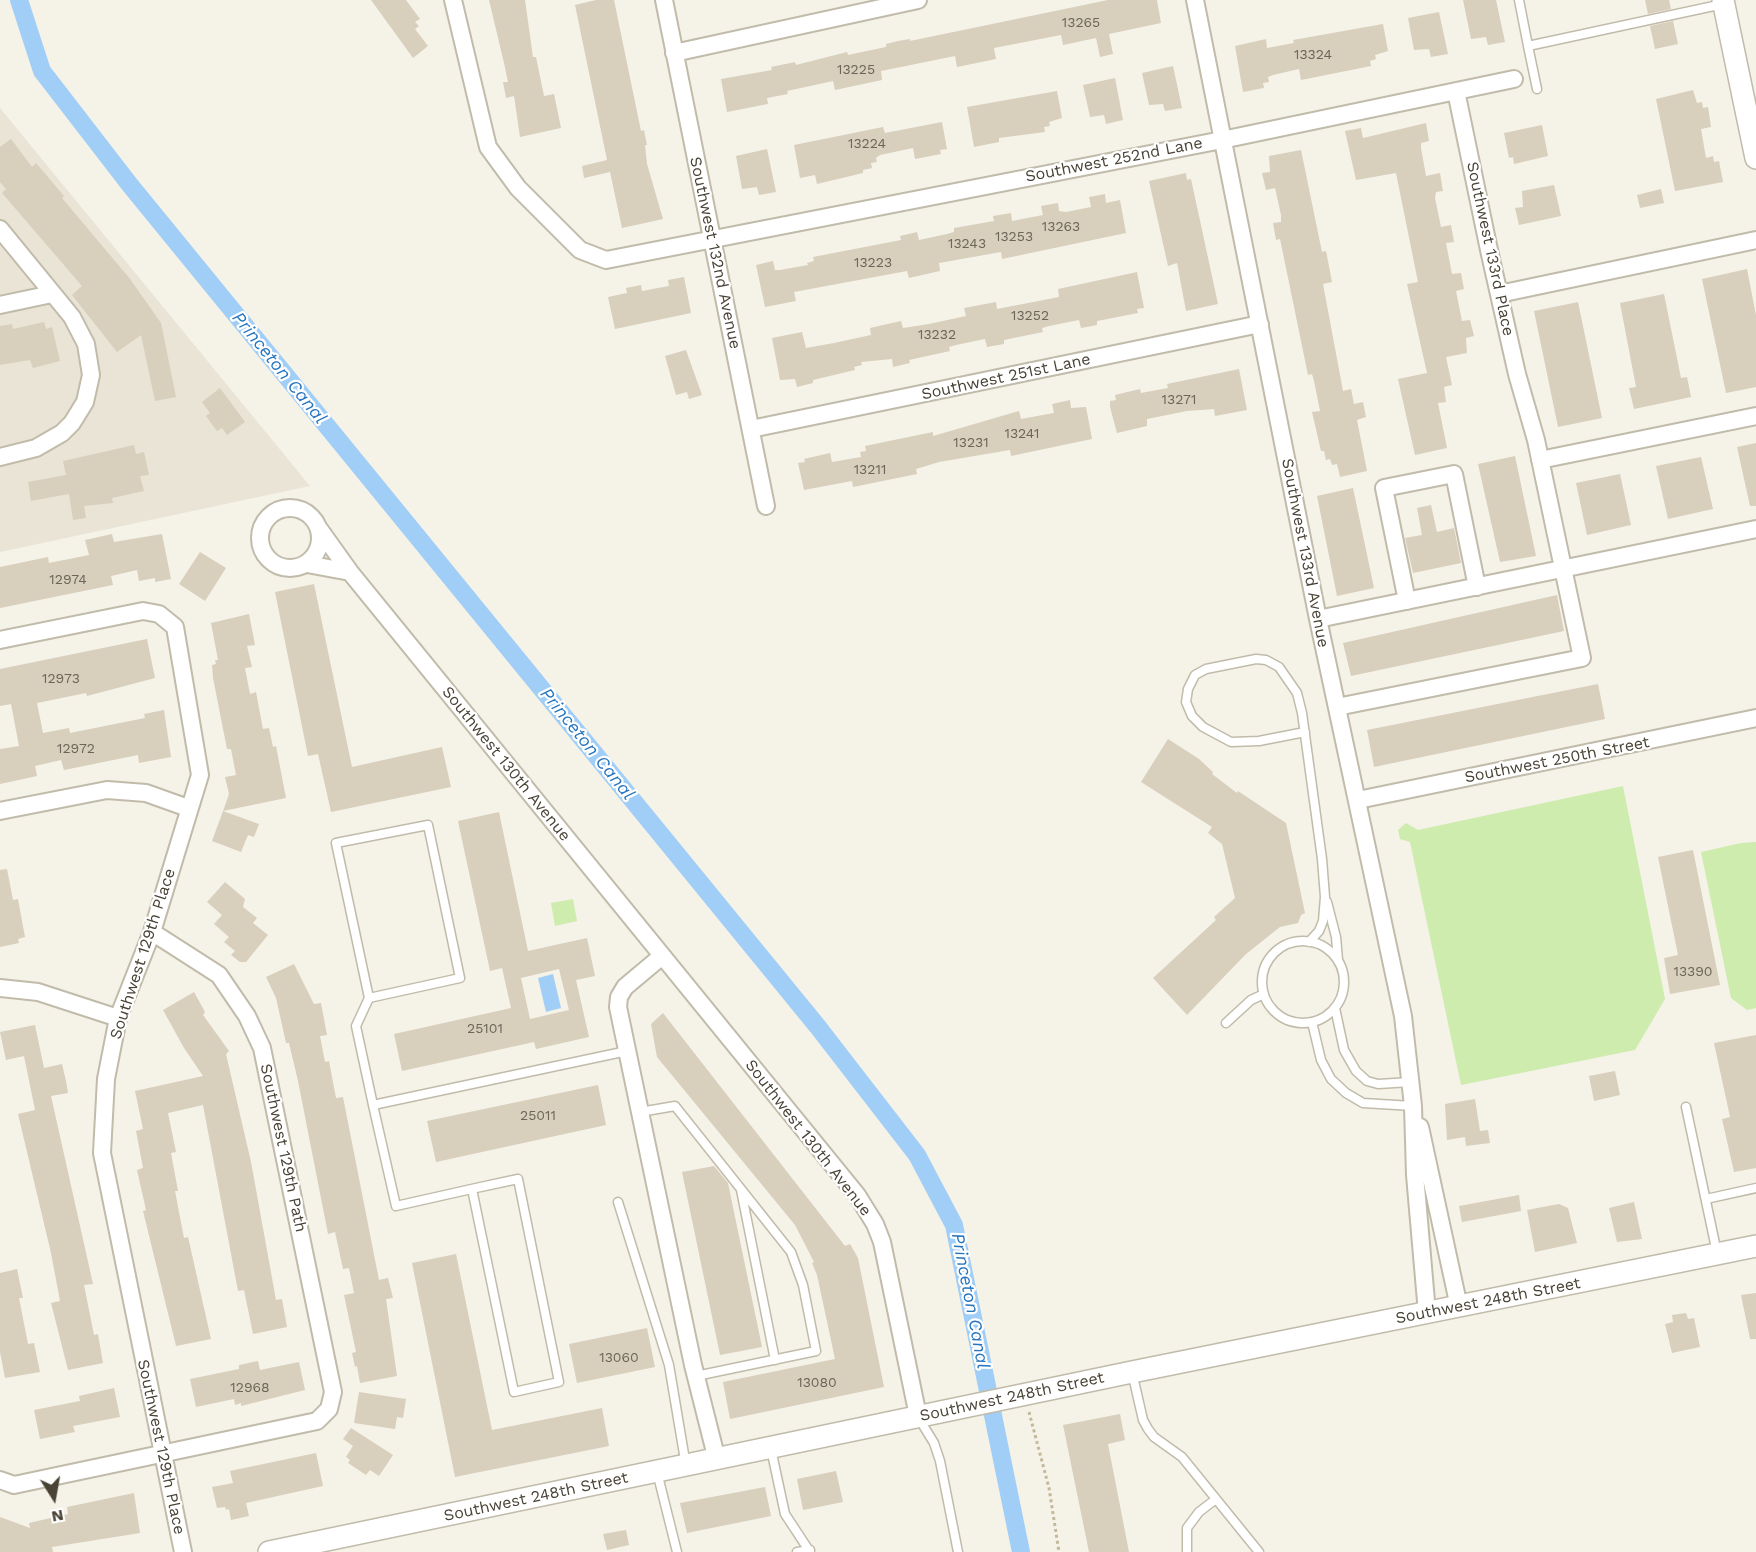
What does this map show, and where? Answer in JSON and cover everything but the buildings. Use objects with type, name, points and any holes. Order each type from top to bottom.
[{"type":"street","name":"Southwest 252nd Lane","points":[[453,0],[488,147],[518,188],[580,250],[606,260],[1222,140],[1514,79]]},
{"type":"street","name":"Southwest 132nd Avenue","points":[[664,0],[765,506]]},
{"type":"street","points":[[674,53],[898,2],[918,0]]},
{"type":"street","name":"Southwest 133rd Avenue","points":[[1195,0],[1318,619],[1404,1016],[1413,1106],[1415,1175],[1427,1313]]},
{"type":"street","points":[[1723,2],[1756,158]]},
{"type":"street","name":"Southwest 133rd Place","points":[[1337,707],[1582,658],[1540,460],[1499,294],[1456,91]]},
{"type":"street","points":[[0,228],[72,317],[86,344],[91,365],[90,387],[80,412],[62,433],[36,448],[0,457]]},
{"type":"street","points":[[1499,294],[1756,240]]},
{"type":"street","points":[[0,305],[52,294]]},
{"type":"street","name":"Southwest 251st Lane","points":[[751,429],[1260,324]]},
{"type":"street","points":[[1540,460],[1756,416]]},
{"type":"street","points":[[1407,601],[1384,488],[1454,474],[1477,587]]},
{"type":"street","points":[[306,564],[320,545],[320,530],[311,516],[296,508],[287,508],[272,514],[262,527],[260,544],[267,559],[274,564],[290,568],[306,564],[350,572]]},
{"type":"street","points":[[1318,619],[1756,529]]},
{"type":"street","name":"Southwest 130th Avenue","points":[[320,530],[339,553],[350,572],[866,1208],[875,1224],[885,1257],[918,1416]]},
{"type":"street","name":"Southwest 129th Place","points":[[0,640],[143,611],[159,614],[175,627],[199,758],[200,776],[188,808],[152,932],[118,1018],[106,1079],[102,1153],[183,1552]]},
{"type":"street","name":"Southwest 250th Street","points":[[1358,800],[1756,718]]},
{"type":"street","points":[[0,811],[107,790],[146,793],[188,808]]},
{"type":"street","name":"Southwest 129th Path","points":[[152,932],[219,975],[247,1016],[262,1048],[333,1392],[329,1408],[317,1421],[162,1454]]},
{"type":"street","points":[[662,956],[633,979],[619,997],[620,1021],[696,1376],[717,1460]]},
{"type":"street","points":[[0,988],[38,992],[118,1018]]},
{"type":"street","name":"Southwest 133rd Avenue","points":[[1413,1106],[1421,1128],[1459,1307]]},
{"type":"street","name":"Southwest 248th Street","points":[[269,1552],[717,1460],[918,1416],[1756,1246]]},
{"type":"street","points":[[0,1480],[14,1485],[162,1454]]},
{"type":"lane","points":[[1519,0],[1537,89]]},
{"type":"lane","points":[[1528,46],[1723,2]]},
{"type":"lane","points":[[1305,732],[1259,741],[1231,742],[1203,727],[1192,717],[1186,702],[1188,689],[1195,675],[1206,669],[1256,659],[1266,660],[1279,667],[1290,680],[1300,703],[1305,732],[1325,897],[1336,937],[1338,960],[1344,982],[1343,994],[1335,1008],[1320,1020],[1297,1023],[1276,1013],[1264,994],[1264,971],[1276,952],[1286,945],[1309,942],[1320,945],[1338,960]]},
{"type":"lane","points":[[369,998],[460,978],[428,825],[336,843],[369,998],[356,1026],[396,1206],[472,1189],[518,1179],[559,1382],[514,1392],[472,1189]]},
{"type":"lane","points":[[1309,942],[1319,931],[1323,921],[1325,897]]},
{"type":"lane","points":[[1226,1023],[1251,1000],[1264,994]]},
{"type":"lane","points":[[1335,1008],[1344,1050],[1356,1071],[1367,1081],[1378,1084],[1411,1082]]},
{"type":"lane","points":[[1312,1022],[1321,1060],[1331,1078],[1346,1093],[1363,1103],[1413,1106]]},
{"type":"lane","points":[[373,1105],[627,1051]]},
{"type":"lane","points":[[640,1112],[675,1106],[791,1252],[803,1285],[816,1351],[696,1376]]},
{"type":"lane","points":[[1686,1107],[1717,1254]]},
{"type":"lane","points":[[741,1187],[775,1360]]},
{"type":"lane","points":[[1706,1199],[1756,1188]]},
{"type":"lane","points":[[618,1202],[669,1365],[686,1466]]},
{"type":"lane","points":[[1132,1372],[1148,1429],[1154,1437],[1182,1457],[1259,1552]]},
{"type":"lane","points":[[918,1416],[934,1443],[940,1461],[958,1552]]},
{"type":"lane","points":[[771,1448],[785,1514],[810,1551],[797,1552]]},
{"type":"lane","points":[[657,1472],[677,1552]]},
{"type":"lane","points":[[1187,1552],[1187,1528],[1199,1512],[1216,1499]]},
{"type":"path","points":[[1029,1410],[1049,1488],[1059,1552]]},
{"type":"shaded area","points":[[0,108],[310,486],[0,552]]},
{"type":"green space","points":[[1623,786],[1665,999],[1635,1050],[1461,1085],[1410,842],[1400,839],[1398,830],[1406,823],[1418,830]]},
{"type":"green space","points":[[1756,842],[1756,1008],[1747,1010],[1731,998],[1701,852]]},
{"type":"green space","points":[[573,899],[577,921],[555,926],[551,903]]},
{"type":"water","points":[[553,974],[561,1008],[546,1012],[538,978]]},
{"type":"waterway","name":"Princeton Canal","points":[[19,0],[42,71],[130,185],[818,1027],[917,1155],[954,1225],[1021,1552]]}]
